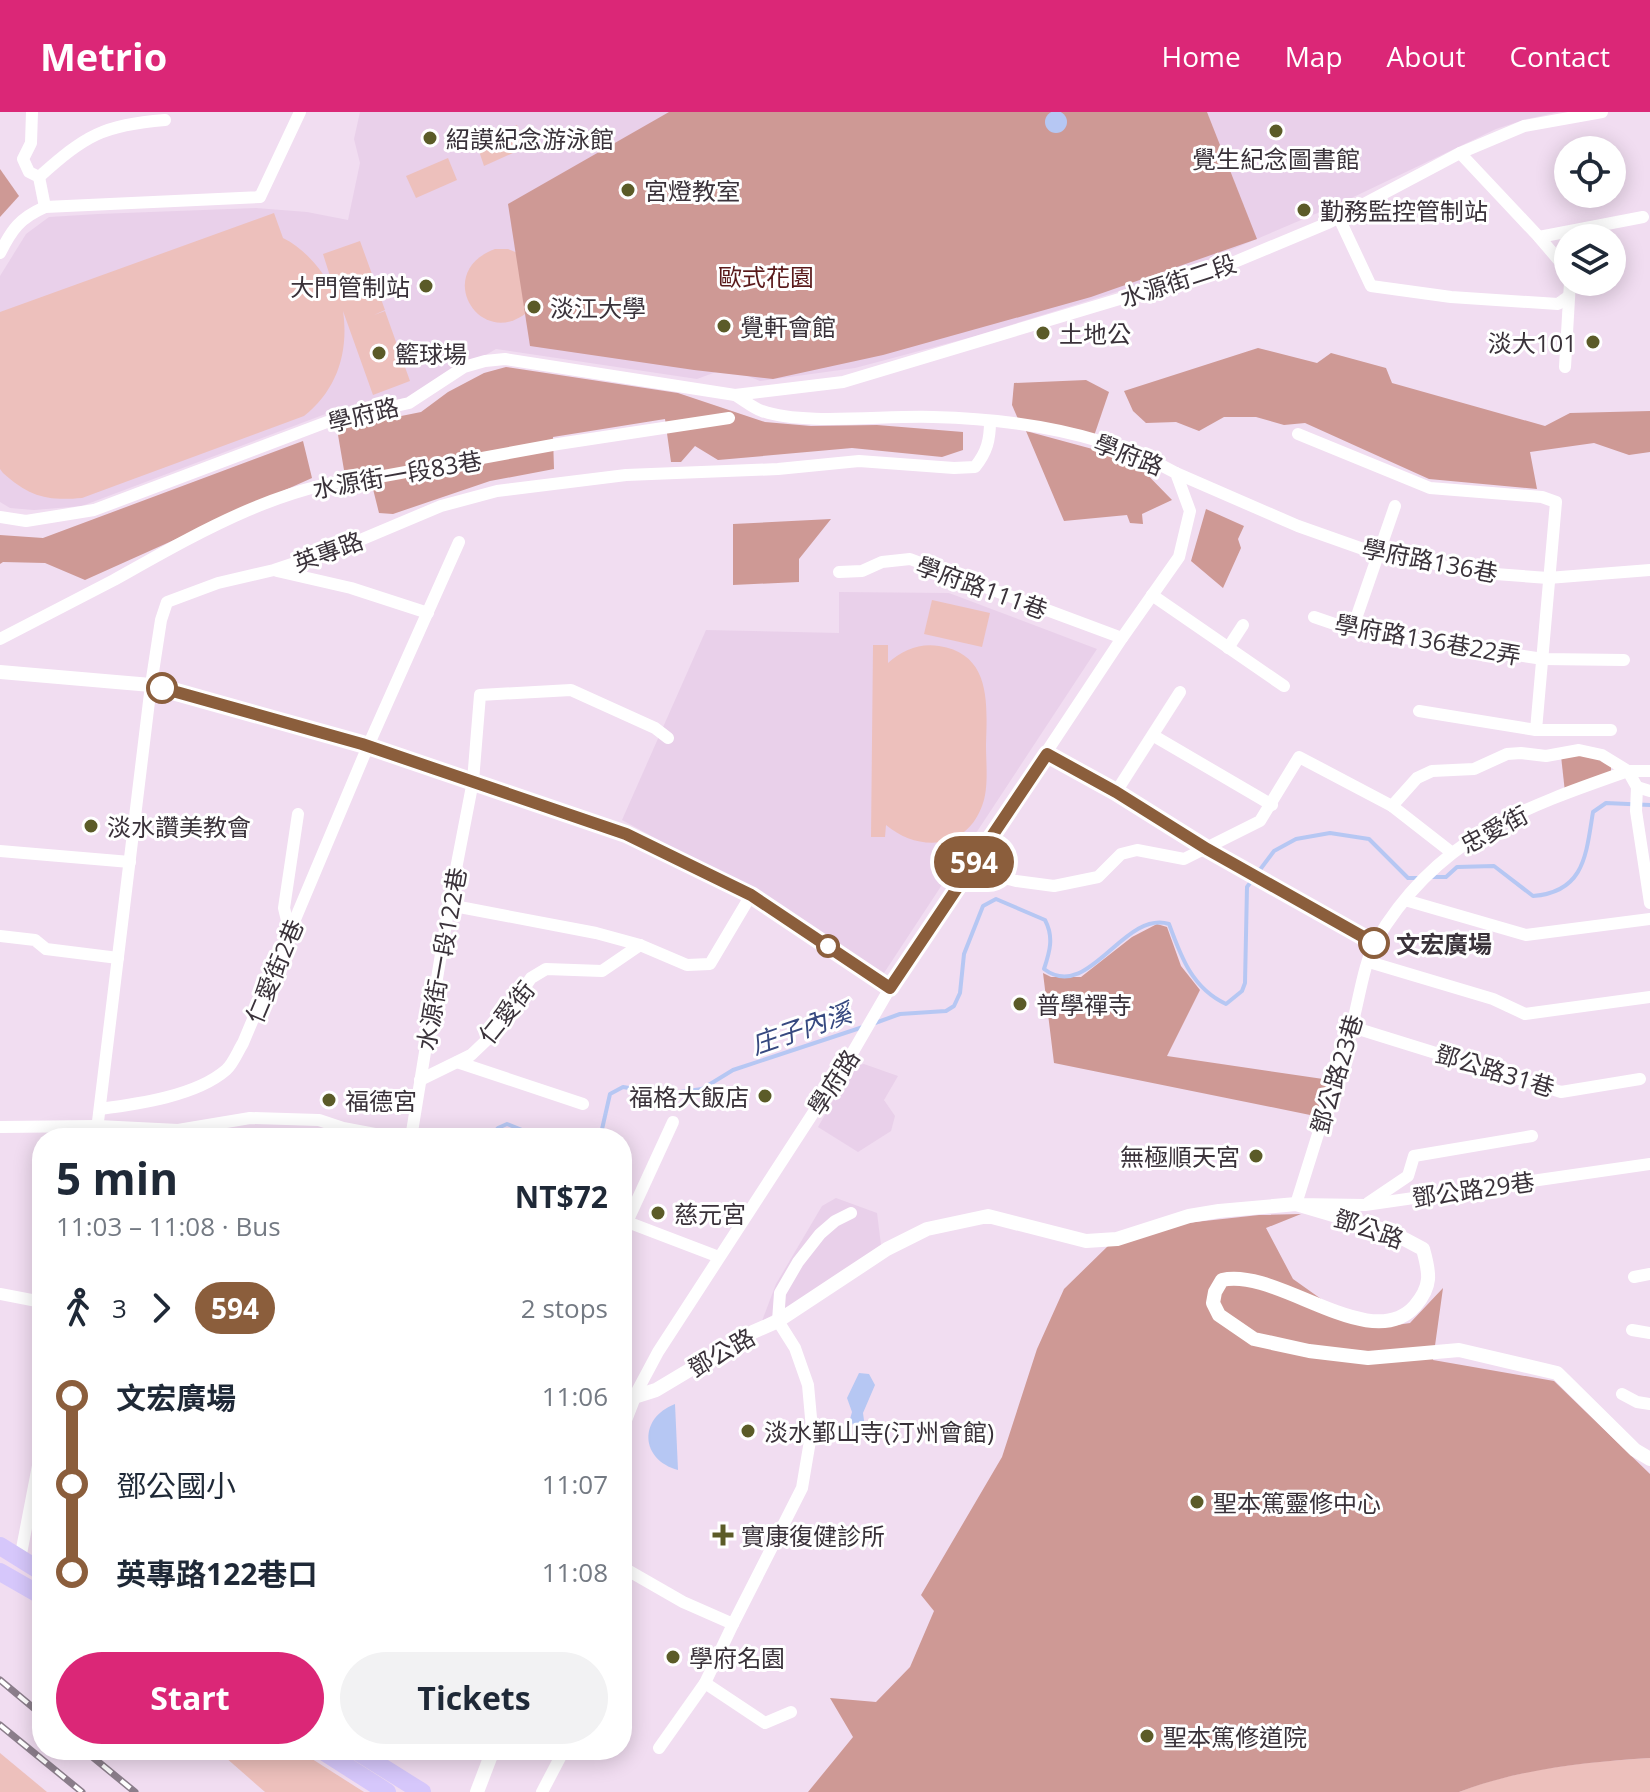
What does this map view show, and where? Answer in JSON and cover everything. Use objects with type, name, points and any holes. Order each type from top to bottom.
[{"type":"main road","points":[[0,1546],[32,1566]]},
{"type":"main road","points":[[0,1572],[32,1590]]},
{"type":"main road","points":[[337,1760],[387,1792]]},
{"type":"main road","points":[[371,1760],[422,1792]]},
{"type":"street","points":[[32,112],[31,143],[23,159],[29,172],[39,177]]},
{"type":"street","points":[[0,253],[10,233],[26,215],[45,207],[260,197],[300,112]]},
{"type":"street","name":"水源街二段","points":[[735,395],[843,382],[1213,271],[1339,218],[1460,153],[1524,126],[1602,112]]},
{"type":"street","points":[[39,177],[66,153],[101,131],[124,123],[165,120]]},
{"type":"street","points":[[1460,153],[1554,255]]},
{"type":"street","points":[[39,177],[45,207]]},
{"type":"street","points":[[1539,237],[1643,217]]},
{"type":"street","points":[[1339,218],[1371,286],[1451,297],[1558,304],[1569,296]]},
{"type":"street","points":[[1565,367],[1569,296]]},
{"type":"street","name":"學府路","points":[[0,517],[26,521],[94,510],[327,422],[409,403],[464,367],[505,359],[735,395],[761,411],[803,418],[934,417],[1048,428],[1147,457],[1176,473],[1190,511],[1179,557],[890,988],[854,1050],[632,1388]]},
{"type":"street","name":"水源街一段83巷","points":[[0,639],[181,541],[294,492],[345,479],[373,478],[558,444],[729,418]]},
{"type":"street","name":"英專路","points":[[98,1128],[151,685],[161,620],[167,602],[218,583],[274,570],[346,546],[441,506],[497,491],[626,475],[778,469],[859,461],[975,467],[985,454],[990,440],[990,421]]},
{"type":"street","points":[[1298,434],[1430,488],[1542,497],[1556,502],[1536,730]]},
{"type":"street","name":"學府路136巷","points":[[1176,473],[1298,526],[1380,555],[1390,553],[1468,572],[1548,578],[1650,570]]},
{"type":"street","points":[[1352,630],[1395,506]]},
{"type":"street","name":"仁愛街2巷","points":[[100,1109],[155,1101],[199,1085],[227,1069],[243,1043],[368,746],[459,542]]},
{"type":"street","name":"學府路111巷","points":[[839,572],[862,571],[882,562],[910,559],[1122,638]]},
{"type":"street","points":[[274,570],[351,588],[428,613]]},
{"type":"street","points":[[1152,595],[1284,686]]},
{"type":"street","name":"學府路136巷22弄","points":[[1314,617],[1352,630],[1543,659],[1624,660]]},
{"type":"street","points":[[1228,648],[1243,625]]},
{"type":"street","points":[[0,672],[151,685],[368,746],[626,834],[751,895],[890,988]]},
{"type":"street","name":"水源街一段122巷","points":[[413,1128],[473,781],[480,695],[571,690],[655,728],[668,738]]},
{"type":"street","points":[[1116,792],[1180,692]]},
{"type":"street","points":[[1419,711],[1536,730],[1611,730]]},
{"type":"street","points":[[1154,736],[1272,805]]},
{"type":"street","points":[[1392,806],[1417,778],[1432,771],[1474,769],[1507,754],[1546,756],[1579,750],[1602,755],[1628,771],[1644,789],[1636,811],[1650,903]]},
{"type":"street","points":[[1047,754],[1374,943]]},
{"type":"street","points":[[970,869],[1016,881],[1054,886],[1098,877],[1121,854],[1137,850],[1184,859],[1260,821],[1299,757],[1392,806],[1451,852]]},
{"type":"street","name":"忠愛街","points":[[1374,943],[1414,887],[1451,852],[1494,824],[1628,771],[1650,771]]},
{"type":"street","points":[[290,933],[284,908],[298,814]]},
{"type":"street","points":[[0,851],[130,862]]},
{"type":"street","points":[[449,905],[596,933],[640,945],[687,965],[710,964],[751,895]]},
{"type":"street","points":[[1405,900],[1526,935],[1650,919]]},
{"type":"street","points":[[6,937],[35,940],[46,949],[118,958]]},
{"type":"street","name":"鄧公路23巷","points":[[1296,1204],[1352,1027],[1374,943]]},
{"type":"street","name":"仁愛街","points":[[420,1080],[471,1055],[492,1035],[531,978],[546,969],[602,971],[640,945]]},
{"type":"street","points":[[1369,962],[1493,999],[1525,1014],[1650,997]]},
{"type":"street","name":"鄧公路31巷","points":[[1352,1027],[1561,1092],[1640,1079]]},
{"type":"street","points":[[457,1062],[583,1104]]},
{"type":"street","points":[[205,1128],[250,1118],[319,1120],[334,1128]]},
{"type":"street","points":[[632,1207],[673,1122]]},
{"type":"street","points":[[0,1127],[32,1129]]},
{"type":"street","points":[[1365,1205],[1408,1176],[1414,1156],[1532,1136]]},
{"type":"street","name":"鄧公路29巷","points":[[1296,1204],[1365,1205],[1650,1164]]},
{"type":"street","name":"鄧公路","points":[[632,1393],[656,1390],[753,1332],[778,1321],[887,1249],[927,1229],[988,1216],[1086,1241],[1117,1239],[1189,1216],[1296,1204],[1391,1232],[1423,1249],[1429,1270],[1426,1292],[1408,1313],[1384,1320],[1356,1320],[1262,1282],[1235,1277],[1222,1280],[1213,1303],[1219,1315],[1232,1326],[1254,1339],[1309,1351],[1368,1358],[1459,1350],[1557,1373],[1635,1450],[1650,1459]]},
{"type":"street","points":[[659,1748],[705,1683],[802,1488],[812,1429],[808,1385],[795,1348],[778,1321],[780,1293],[798,1262],[820,1234],[851,1213]]},
{"type":"street","points":[[632,1224],[719,1257]]},
{"type":"street","points":[[1634,1277],[1650,1274]]},
{"type":"street","points":[[0,1294],[32,1300]]},
{"type":"street","points":[[1632,1330],[1650,1333]]},
{"type":"street","points":[[1622,1394],[1637,1402],[1650,1404]]},
{"type":"street","points":[[20,1559],[32,1508]]},
{"type":"street","points":[[632,1573],[683,1602],[733,1624]]},
{"type":"street","points":[[705,1683],[765,1723],[791,1712]]},
{"type":"street","points":[[477,1792],[489,1760]]},
{"type":"street","points":[[542,1792],[559,1760]]},
{"type":"shaded area","name":"淡江大學","points":[[360,112],[1559,112],[1496,129],[1341,203],[1177,273],[972,337],[855,368],[760,381],[743,374],[716,372],[697,379],[496,349],[407,398],[344,407],[82,506],[34,510],[10,508],[0,502],[0,276],[26,234],[49,217],[98,214],[256,208],[307,212],[348,220],[360,163],[354,139]]},
{"type":"shaded area","points":[[517,125],[526,147],[484,166],[477,145]]},
{"type":"shaded area","points":[[448,158],[457,180],[416,198],[406,176]]},
{"type":"shaded area","points":[[274,213],[283,238],[319,268],[335,292],[323,254],[360,241],[385,310],[374,315],[385,311],[410,381],[373,395],[343,311],[344,341],[338,369],[325,394],[304,416],[82,498],[40,496],[3,473],[0,469],[0,312]]},
{"type":"shaded area","points":[[495,249],[508,249],[520,254],[532,308],[514,320],[496,322],[482,317],[471,306],[465,291],[466,275],[476,260]]},
{"type":"shaded area","points":[[839,592],[949,593],[1097,649],[884,973],[755,892],[622,820],[706,630],[839,633]]},
{"type":"shaded area","points":[[932,600],[990,613],[982,647],[924,634]]},
{"type":"shaded area","points":[[873,645],[888,645],[888,663],[912,648],[939,646],[956,651],[969,659],[983,684],[987,714],[986,792],[975,821],[953,838],[940,842],[912,840],[886,825],[885,837],[871,837]]},
{"type":"shaded area","points":[[864,1064],[898,1076],[884,1100],[895,1116],[891,1131],[858,1152],[818,1127],[853,1066]]},
{"type":"shaded area","points":[[836,1198],[877,1213],[881,1245],[814,1292],[762,1321],[776,1284],[822,1206]]},
{"type":"shaded area","points":[[0,1753],[47,1792],[0,1792]]},
{"type":"shaded area","points":[[1650,1758],[1650,1792],[1459,1792],[1529,1772],[1577,1764]]},
{"type":"shaded area","points":[[228,1760],[314,1760],[364,1792],[265,1792]]},
{"type":"green space","name":"歐式花園","points":[[669,112],[1207,112],[1257,239],[1091,297],[883,355],[773,379],[530,346],[508,204]]},
{"type":"green space","points":[[0,169],[19,196],[0,217]]},
{"type":"green space","points":[[1258,348],[1317,363],[1331,353],[1386,368],[1392,383],[1545,426],[1570,413],[1650,411],[1650,452],[1629,455],[1594,443],[1530,452],[1537,489],[1429,479],[1305,423],[1284,425],[1256,417],[1224,417],[1199,431],[1176,422],[1146,423],[1133,411],[1124,391]]},
{"type":"green space","points":[[506,367],[678,393],[765,422],[811,426],[877,425],[963,432],[963,450],[942,457],[852,448],[718,460],[695,446],[681,462],[671,462],[665,419],[553,437],[554,469],[490,481],[393,514],[379,513],[368,469],[344,470],[337,429],[421,412],[448,392],[484,373]]},
{"type":"green space","points":[[1086,380],[1109,392],[1094,436],[1018,419],[1012,405],[1014,383]]},
{"type":"green space","points":[[1026,431],[1133,460],[1172,500],[1142,514],[1143,524],[1130,523],[1127,515],[1064,521]]},
{"type":"green space","points":[[303,441],[312,478],[85,580],[45,563],[0,564],[0,535],[43,538]]},
{"type":"green space","points":[[1206,509],[1244,526],[1238,539],[1241,548],[1223,588],[1191,561]]},
{"type":"green space","points":[[831,519],[799,559],[799,582],[733,585],[733,524]]},
{"type":"green space","points":[[1579,750],[1611,763],[1611,775],[1565,792],[1561,756]]},
{"type":"green space","points":[[1157,924],[1167,927],[1181,966],[1200,990],[1167,1056],[1330,1080],[1315,1116],[1054,1063],[1043,973],[1051,977],[1081,977],[1132,937]]},
{"type":"green space","points":[[1301,1214],[1266,1228],[1293,1279],[1355,1323],[1383,1327],[1410,1323],[1443,1288],[1433,1360],[1554,1381],[1650,1474],[1650,1758],[1553,1768],[1459,1792],[808,1792],[853,1737],[830,1698],[876,1702],[910,1667],[934,1611],[921,1595],[1002,1457],[1037,1349],[1064,1289],[1109,1245],[1186,1223]]},
{"type":"water","points":[[1052,111],[1060,111],[1067,122],[1060,133],[1052,133],[1045,126],[1045,118]]},
{"type":"water","points":[[859,1373],[869,1374],[875,1385],[863,1413],[865,1428],[860,1432],[850,1419],[852,1412],[847,1398]]},
{"type":"water","points":[[675,1404],[678,1470],[656,1457],[648,1438],[655,1419]]},
{"type":"waterway","name":"庄子內溪","points":[[1429,877],[1446,877],[1457,867],[1494,866],[1533,896],[1550,893],[1573,879],[1580,868],[1593,812],[1606,803],[1650,805]]},
{"type":"waterway","name":"庄子內溪","points":[[875,1023],[900,1014],[946,1011],[954,1006],[960,993],[964,954],[983,906],[996,899],[1045,920],[1050,944],[1044,969],[1060,976],[1076,974],[1091,966],[1136,930],[1152,923],[1169,924],[1183,960],[1196,980],[1226,1004],[1242,991],[1245,983],[1247,887],[1274,851],[1296,839],[1330,833],[1369,839],[1408,878],[1420,878]]},
{"type":"waterway","name":"庄子內溪","points":[[602,1128],[610,1094],[623,1087],[666,1094],[702,1089],[733,1070],[863,1027]]},
{"type":"waterway","name":"庄子內溪","points":[[498,1128],[507,1124],[517,1128]]},
{"type":"railway","points":[[0,1680],[32,1707]]},
{"type":"railway","points":[[0,1725],[32,1751]]},
{"type":"railway","points":[[43,1760],[82,1792]]},
{"type":"railway","points":[[96,1760],[135,1792]]},
{"type":"bus line","name":"594","points":[[162,688],[362,744],[626,834],[751,895],[890,988],[1047,754],[1374,943]]},
{"type":"place","name":"覺生紀念圖書館","points":[[1276,131]]},
{"type":"place","name":"紹謨紀念游泳館","points":[[430,138]]},
{"type":"place","name":"宮燈教室","points":[[628,190]]},
{"type":"place","name":"勤務監控管制站","points":[[1304,210]]},
{"type":"place","name":"大門管制站","points":[[426,286]]},
{"type":"place","name":"淡江大學","points":[[534,307]]},
{"type":"place","name":"覺軒會館","points":[[724,326]]},
{"type":"place","name":"土地公","points":[[1043,333]]},
{"type":"place","name":"淡大101","points":[[1593,342]]},
{"type":"place","name":"籃球場","points":[[379,353]]},
{"type":"place","name":"淡水讚美教會","points":[[91,826]]},
{"type":"place","name":"文宏廣場","points":[[1374,943]]},
{"type":"place","name":"普學禪寺","points":[[1020,1004]]},
{"type":"place","name":"福格大飯店","points":[[765,1096]]},
{"type":"place","name":"福德宮","points":[[329,1100]]},
{"type":"place","name":"無極順天宮","points":[[1256,1156]]},
{"type":"place","name":"慈元宮","points":[[658,1213]]},
{"type":"place","name":"淡水鄞山寺(汀州會館)","points":[[748,1431]]},
{"type":"place","name":"聖本篤靈修中心","points":[[1197,1502]]},
{"type":"place","name":"實康復健診所","points":[[723,1535]]},
{"type":"place","name":"學府名園","points":[[673,1657]]},
{"type":"place","name":"聖本篤修道院","points":[[1147,1736]]}]
